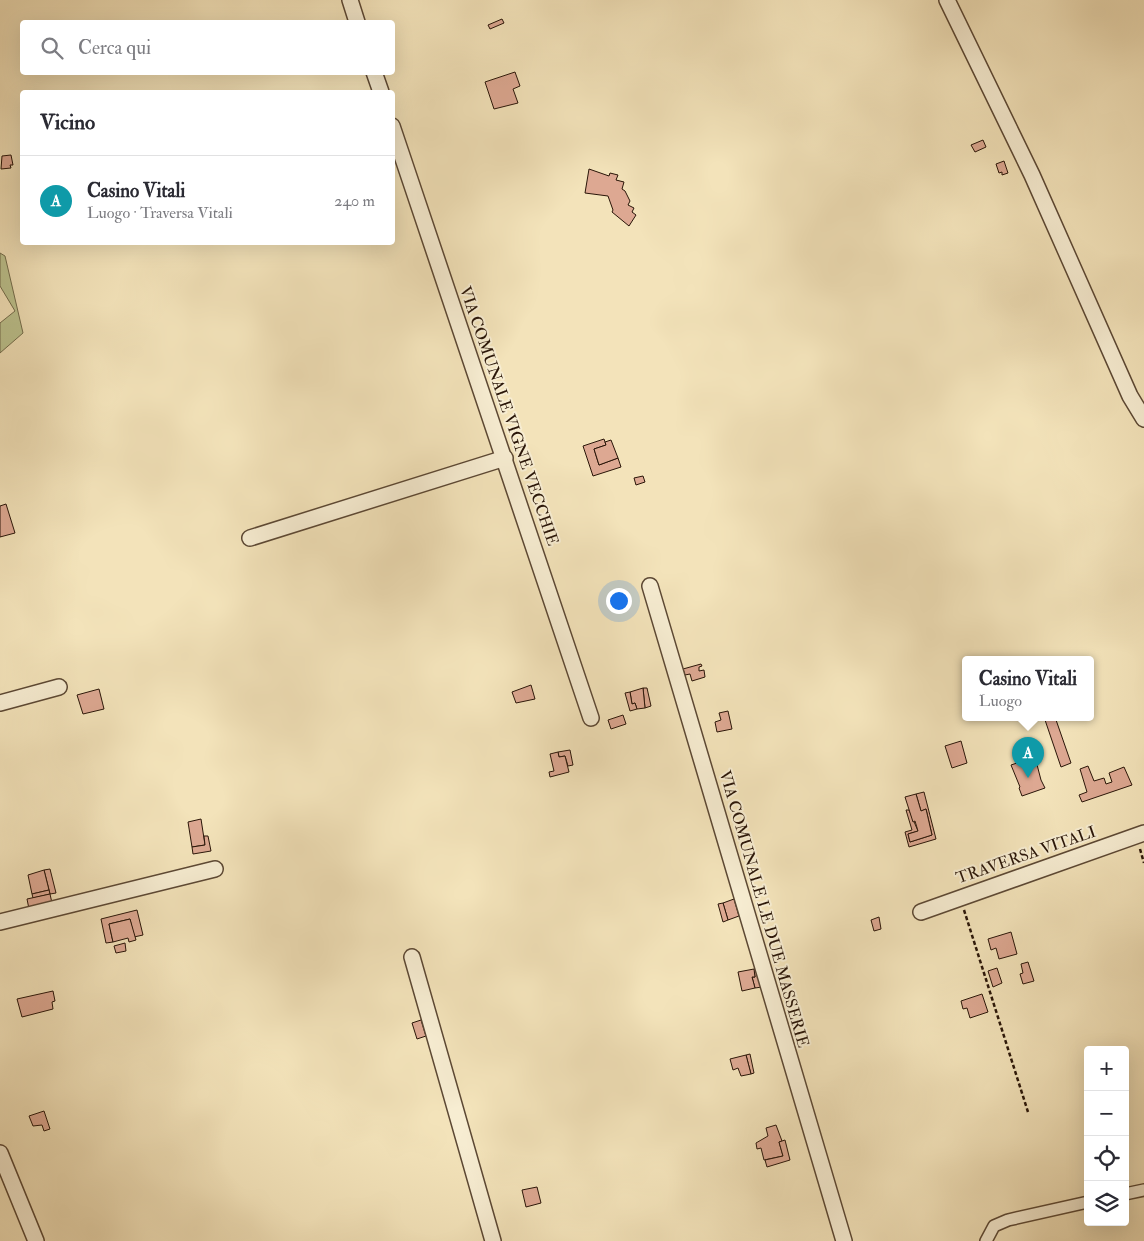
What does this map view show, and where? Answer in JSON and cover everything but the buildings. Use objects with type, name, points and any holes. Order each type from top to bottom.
[{"type":"street","points":[[350,0],[356,20]]},
{"type":"street","points":[[947,0],[1032,175],[1130,396],[1144,419]]},
{"type":"street","points":[[375,75],[380,90]]},
{"type":"street","name":"VIA COMUNALE VIGNE VECCHIE","points":[[395,135],[591,718]]},
{"type":"street","points":[[250,538],[505,458]]},
{"type":"street","name":"VIA COMUNALE LE DUE MASSERIE","points":[[650,586],[844,1241]]},
{"type":"street","points":[[0,703],[60,687]]},
{"type":"street","name":"TRAVERSA VITALI","points":[[921,912],[1144,833]]},
{"type":"street","points":[[0,922],[215,869]]},
{"type":"street","points":[[412,957],[494,1241]]},
{"type":"street","points":[[0,1153],[36,1241]]},
{"type":"street","points":[[1129,1193],[1144,1190]]},
{"type":"street","points":[[986,1241],[994,1226],[1008,1220],[1084,1203]]},
{"type":"path","points":[[960,897],[1028,1112]]},
{"type":"green space","points":[[0,253],[5,256],[23,333],[0,353],[0,323],[15,311],[0,286]]},
{"type":"place","name":"Casino Vitali","points":[[1028,778]]}]
